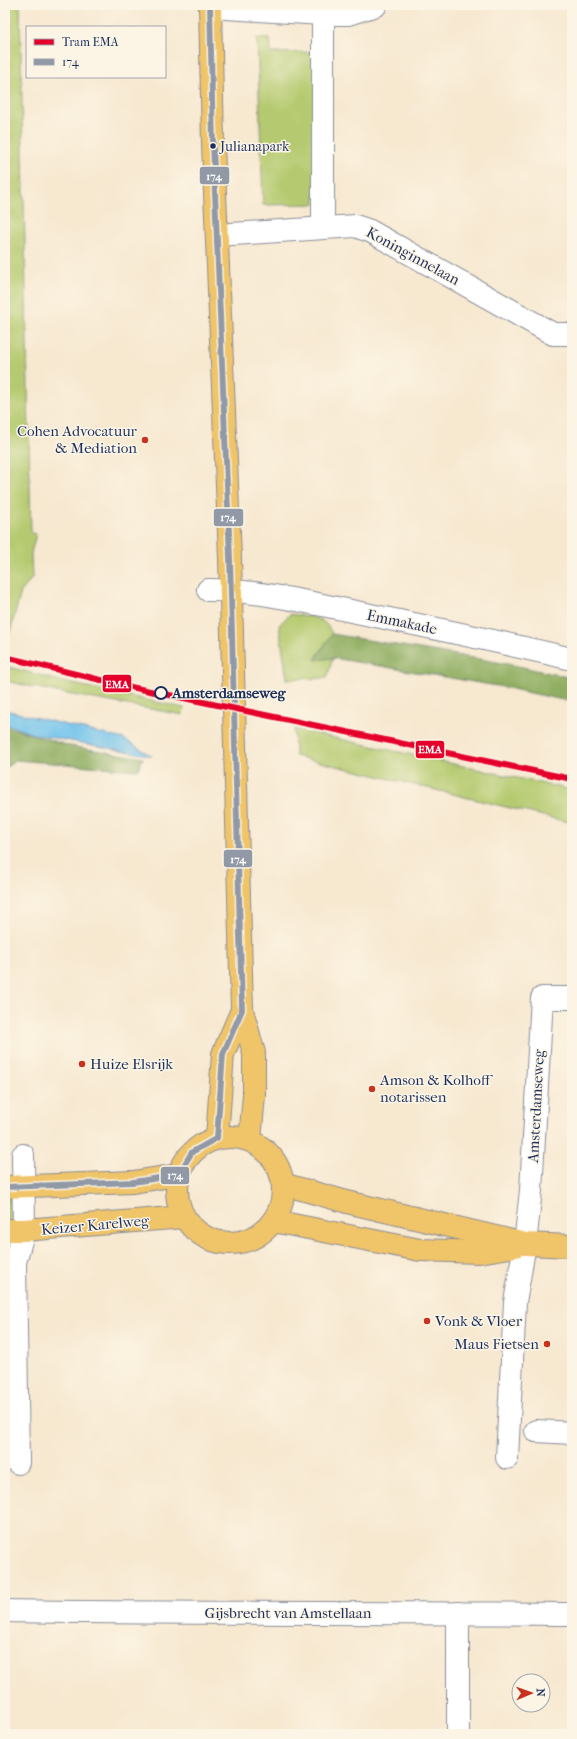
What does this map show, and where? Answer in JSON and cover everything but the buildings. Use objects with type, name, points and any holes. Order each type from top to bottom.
[{"type":"main road","points":[[210,6],[213,144],[230,590],[242,1010],[254,1053],[254,1095],[250,1140]]},
{"type":"main road","points":[[216,1138],[223,1054],[242,1010]]},
{"type":"main road","points":[[233,1136],[250,1140],[272,1157],[283,1184],[281,1203],[273,1221],[258,1236],[238,1243],[218,1242],[198,1233],[184,1217],[177,1197],[178,1175],[192,1152],[216,1138],[233,1136]]},
{"type":"main road","points":[[15,1187],[133,1182],[178,1175]]},
{"type":"main road","points":[[283,1184],[347,1202],[524,1244],[572,1246]]},
{"type":"main road","name":"Keizer Karelweg","points":[[15,1230],[184,1217]]},
{"type":"main road","points":[[273,1221],[420,1250],[480,1252],[524,1244]]},
{"type":"street","points":[[210,6],[324,14],[348,14],[376,5]]},
{"type":"street","points":[[323,228],[324,14]]},
{"type":"street","name":"Koninginnelaan","points":[[217,235],[355,226],[370,231],[553,334],[572,334]]},
{"type":"street","name":"Emmakade","points":[[208,590],[230,590],[287,598],[501,642],[572,659]]},
{"type":"street","name":"Amsterdamseweg","points":[[524,1244],[531,1190],[542,998],[572,998]]},
{"type":"street","points":[[18,1463],[15,1187],[23,1155]]},
{"type":"street","points":[[507,1458],[515,1302],[524,1244]]},
{"type":"street","points":[[536,1431],[572,1433]]},
{"type":"street","name":"Gijsbrecht van Amstellaan","points":[[5,1611],[242,1614],[572,1614]]},
{"type":"street","points":[[458,1613],[458,1734]]},
{"type":"green space","points":[[5,5],[20,5],[31,533],[36,534],[31,553],[32,578],[21,592],[5,650]]},
{"type":"green space","points":[[257,38],[270,39],[271,53],[316,52],[315,204],[263,205]]},
{"type":"green space","points":[[290,614],[315,618],[325,623],[329,628],[332,634],[315,659],[333,658],[327,678],[287,679],[279,625]]},
{"type":"green space","points":[[332,634],[509,664],[572,678],[572,702],[503,687],[333,658],[315,660]]},
{"type":"green space","points":[[5,666],[68,683],[184,708],[183,715],[5,681]]},
{"type":"green space","points":[[5,726],[70,746],[143,758],[138,770],[15,760],[5,769]]},
{"type":"green space","points":[[294,729],[572,790],[572,823],[295,756]]},
{"type":"green space","points":[[5,1195],[10,1195],[11,1222],[5,1222]]},
{"type":"water","points":[[5,710],[124,739],[152,756],[33,734],[5,724]]},
{"type":"tram line","name":"EMA","points":[[5,657],[126,686],[572,779]]},
{"type":"transit line","name":"174","points":[[5,1187],[133,1182],[178,1175],[192,1152],[217,1138],[223,1054],[242,1010],[230,558],[213,144],[210,5]]},
{"type":"place","name":"Julianapark","points":[[213,146]]},
{"type":"place","name":"Cohen Advocatuur & Mediation","points":[[145,440]]},
{"type":"place","name":"Amsterdamseweg","points":[[161,693]]},
{"type":"place","name":"Huize Elsrijk","points":[[82,1064]]},
{"type":"place","name":"Amson & Kolhoff notarissen","points":[[372,1089]]},
{"type":"place","name":"Vonk & Vloer","points":[[427,1321]]},
{"type":"place","name":"Maus Fietsen","points":[[547,1344]]}]
